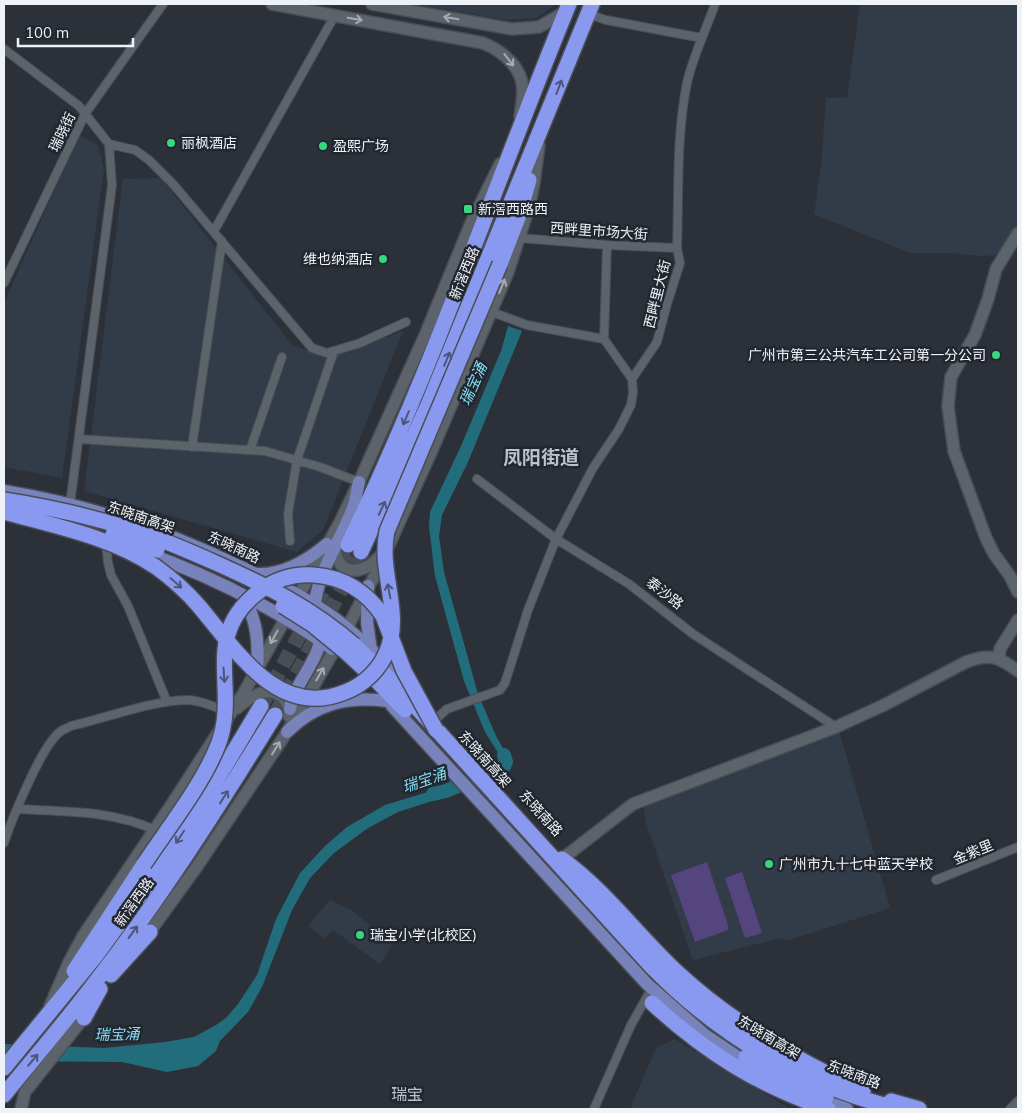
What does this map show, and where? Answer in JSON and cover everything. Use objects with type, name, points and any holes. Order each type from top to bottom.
[{"type":"highway","name":"新滘西路","points":[[343,547],[370,499],[438,343],[519,128],[567,8]]},
{"type":"highway","name":"新滘西路","points":[[343,547],[428,405],[590,9]]},
{"type":"highway","points":[[4,511],[112,543],[156,567],[190,596],[249,666],[265,680],[283,690],[301,696],[332,697],[351,690],[362,683],[376,670],[390,644],[393,617],[385,561],[385,541],[388,531],[500,264],[525,193],[540,132]]},
{"type":"highway","name":"东晓南高架","points":[[4,500],[78,514],[138,532],[195,554],[286,596],[332,626],[364,653],[436,724],[650,965],[706,1015],[734,1036],[790,1069],[847,1094],[900,1109]]},
{"type":"highway","name":"东晓南高架","points":[[4,511],[99,530],[154,548],[252,591],[282,606],[312,625],[347,653],[382,686],[615,942],[671,999],[716,1035],[763,1067],[808,1089],[862,1109]]},
{"type":"highway","points":[[47,1015],[93,940],[202,776],[218,746],[226,710],[223,655],[226,639],[236,616],[250,598],[270,584],[290,577],[310,574],[343,581],[363,593],[383,616],[404,671],[436,724]]},
{"type":"highway","name":"新滘西路","points":[[4,1068],[94,958],[169,854],[200,808],[261,706]]},
{"type":"highway","name":"新滘西路","points":[[4,1095],[67,1030],[206,825],[275,715]]},
{"type":"highway","points":[[562,858],[591,882],[689,983],[730,1016],[760,1037],[847,1084],[917,1109]]},
{"type":"highway","points":[[67,1030],[102,985],[150,932]]},
{"type":"highway","points":[[84,1018],[121,948]]},
{"type":"highway","points":[[652,996],[697,1042],[729,1064],[776,1089],[828,1109]]},
{"type":"main road","points":[[272,4],[483,43],[495,47],[502,52],[520,76],[523,93],[519,128],[471,223],[426,333],[359,482],[343,547],[320,584],[315,598],[317,621],[334,650]]},
{"type":"main road","points":[[372,4],[512,29],[539,27],[567,8]]},
{"type":"main road","points":[[21,1109],[25,1092],[37,1078],[67,1030],[84,1018],[196,868],[287,732],[347,628],[388,546],[433,448],[492,312],[520,238],[534,184],[540,132]]},
{"type":"main road","points":[[1018,233],[996,269],[975,335],[951,377],[948,406],[954,451],[986,538],[1018,592]]},
{"type":"main road","name":"东晓南路","points":[[4,491],[70,504],[165,533],[212,552],[299,595],[315,605],[347,628],[371,650],[436,724],[562,858],[668,975],[684,989],[732,1027],[767,1050],[810,1074],[862,1095],[917,1109]]},
{"type":"main road","points":[[4,517],[68,529],[106,539],[176,564],[241,594],[320,640],[360,673],[388,701],[652,996],[746,1064],[782,1084],[847,1109]]},
{"type":"main road","points":[[343,547],[335,556],[342,566],[356,571],[367,568],[375,562],[388,546]]},
{"type":"main road","points":[[241,594],[249,592],[253,586],[256,578],[255,573],[272,573],[290,567],[313,555],[343,547]]},
{"type":"main road","points":[[47,1015],[83,936],[155,830],[230,714],[299,595],[343,547]]},
{"type":"main road","points":[[368,586],[367,622],[371,650]]},
{"type":"main road","points":[[241,594],[255,624],[258,646],[257,669]]},
{"type":"main road","points":[[287,732],[290,709],[296,689],[317,652],[320,640],[320,633],[314,619],[299,595]]},
{"type":"main road","points":[[999,659],[999,652],[1004,640],[1018,620]]},
{"type":"main road","points":[[562,858],[633,804],[836,728],[959,665],[981,657],[990,656],[999,659],[1018,671]]},
{"type":"main road","points":[[230,714],[254,696],[268,692],[282,696],[290,709]]},
{"type":"main road","points":[[287,732],[306,715],[338,702],[368,698],[388,701]]},
{"type":"street","name":"瑞晓街","points":[[4,284],[85,114],[163,4]]},
{"type":"street","name":"西畔里大街","points":[[632,379],[657,342],[680,263],[677,248],[680,139],[684,103],[688,82],[702,38],[716,4]]},
{"type":"street","points":[[590,9],[606,20],[702,38]]},
{"type":"street","points":[[214,231],[335,15]]},
{"type":"street","points":[[4,49],[79,106],[108,144],[112,186],[70,504]]},
{"type":"street","points":[[108,144],[135,150],[149,160],[214,231],[312,348],[328,353],[360,343],[406,322]]},
{"type":"street","name":"西畔里市场大街","points":[[520,238],[677,248]]},
{"type":"street","points":[[192,446],[222,241]]},
{"type":"street","points":[[436,724],[447,709],[500,690],[505,683],[528,610],[556,539],[593,468],[619,429],[631,405],[632,379],[604,339],[607,245]]},
{"type":"street","points":[[492,312],[527,325],[604,339]]},
{"type":"street","points":[[290,541],[288,514],[296,460],[334,351]]},
{"type":"street","points":[[250,450],[282,357]]},
{"type":"street","points":[[79,439],[265,451],[320,467],[359,482]]},
{"type":"street","name":"泰沙路","points":[[477,479],[556,539],[629,584],[693,634],[836,728]]},
{"type":"street","points":[[106,539],[111,575],[128,606],[167,702]]},
{"type":"street","points":[[4,843],[44,752],[61,731],[71,726],[167,702],[187,700],[204,703],[230,714]]},
{"type":"street","points":[[18,808],[117,816],[155,830]]},
{"type":"street","points":[[4,816],[13,820]]},
{"type":"street","name":"金紫里","points":[[936,880],[1018,847]]},
{"type":"street","points":[[594,1109],[631,1025],[652,996]]},
{"type":"street","points":[[1010,1109],[1018,1101]]},
{"type":"shaded area","points":[[413,4],[556,4],[536,18],[506,20]]},
{"type":"shaded area","points":[[856,4],[1018,4],[1018,230],[996,255],[910,253],[814,214],[821,167],[826,98],[847,98],[860,5]]},
{"type":"shaded area","points":[[79,135],[98,145],[104,169],[62,478],[4,467],[4,303]]},
{"type":"shaded area","points":[[161,178],[292,345],[329,358],[403,331],[323,530],[297,552],[84,491],[123,179]]},
{"type":"shaded area","name":"广州市九十七中蓝天学校","points":[[839,730],[890,908],[786,941],[781,938],[693,960],[645,820],[644,805]]},
{"type":"shaded area","points":[[707,862],[728,930],[695,942],[671,875]]},
{"type":"shaded area","points":[[742,872],[762,933],[745,938],[725,878]]},
{"type":"shaded area","name":"瑞宝小学(北校区)","points":[[330,900],[353,911],[392,945],[380,964],[333,930],[325,939],[308,926]]},
{"type":"shaded area","points":[[675,1039],[790,1109],[630,1109],[656,1048]]},
{"type":"water","points":[[508,326],[522,331],[468,462],[442,515],[439,536],[444,572],[478,694],[496,736],[510,761],[511,768],[505,773],[497,765],[502,759],[485,732],[464,681],[435,576],[429,527],[430,512],[461,446],[501,351]]},
{"type":"water","points":[[448,786],[454,794],[398,812],[368,828],[334,853],[310,878],[292,910],[262,987],[248,1012],[220,1041],[216,1051],[198,1066],[167,1072],[122,1062],[4,1061],[4,1044],[104,1048],[194,1037],[216,1025],[226,1018],[238,1004],[257,975],[276,919],[300,873],[325,846],[347,827],[385,805]]},
{"type":"waterway","name":"瑞宝涌","points":[[433,794],[446,791],[504,766],[506,762],[504,755]]},
{"type":"tunnel","points":[[261,706],[348,545]]},
{"type":"tunnel","points":[[275,715],[361,552]]},
{"type":"place","name":"丽枫酒店","points":[[171,143]]},
{"type":"place","name":"盈熙广场","points":[[323,146]]},
{"type":"place","name":"新滘西路西","points":[[468,209]]},
{"type":"place","name":"维也纳酒店","points":[[383,259]]},
{"type":"place","name":"广州市第三公共汽车工公司第一分公司","points":[[996,355]]},
{"type":"place","name":"广州市九十七中蓝天学校","points":[[769,864]]},
{"type":"place","name":"瑞宝小学(北校区)","points":[[360,935]]},
{"type":"district","name":"凤阳街道","points":[[541,457]]},
{"type":"district","name":"瑞宝","points":[[407,1094]]}]
